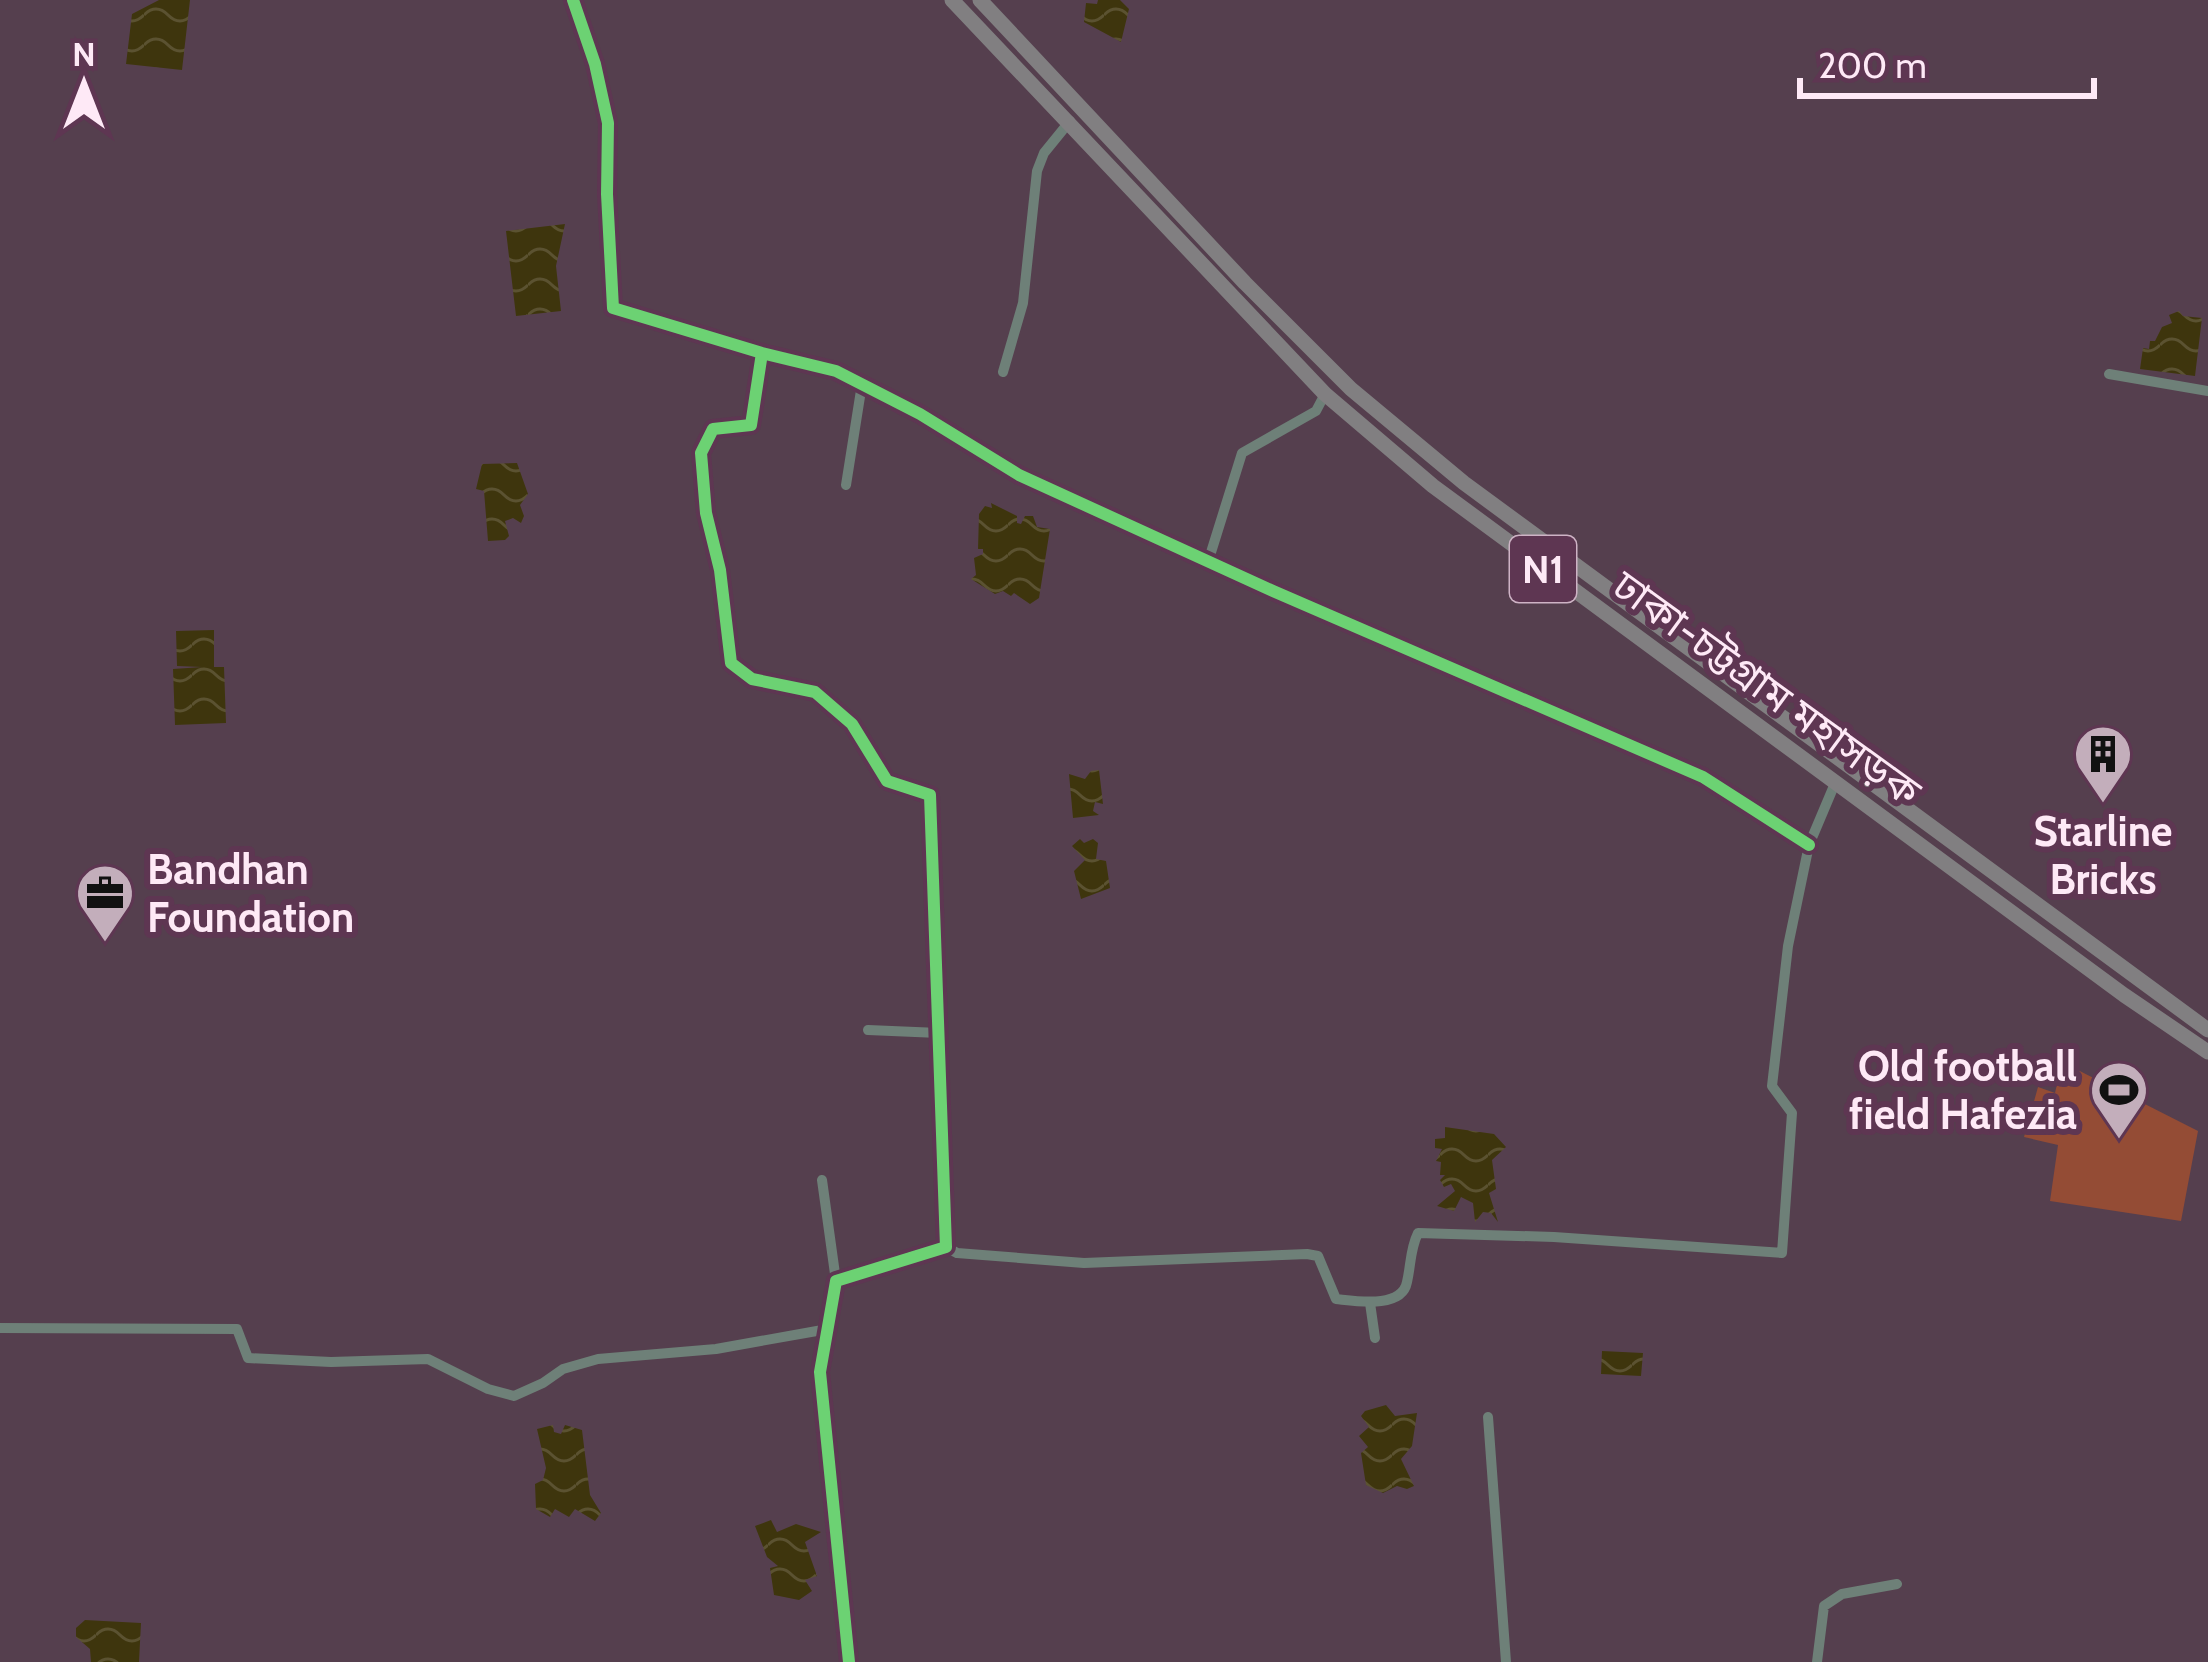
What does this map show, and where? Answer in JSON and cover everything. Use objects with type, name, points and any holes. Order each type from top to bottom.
[{"type":"highway","name":"ঢাকা-চট্টগ্রাম মহাসড়ক","points":[[952,0],[1325,394],[1433,486],[2208,1052]]},
{"type":"highway","name":"ঢাকা-চট্টগ্রাম মহাসড়ক","points":[[980,0],[1245,283],[1383,416],[1482,497],[2208,1030]]},
{"type":"street","points":[[573,0],[595,64],[608,123],[613,308],[836,370],[920,414],[1019,475],[1703,777],[1809,845]]},
{"type":"street","points":[[1003,372],[1023,303],[1037,171],[1044,153],[1070,122]]},
{"type":"street","points":[[762,353],[752,424],[713,429],[701,453],[731,663],[752,679],[815,692],[852,724],[887,781],[930,795],[946,1247]]},
{"type":"street","points":[[2109,374],[2208,391]]},
{"type":"street","points":[[847,484],[862,384]]},
{"type":"street","points":[[1208,562],[1242,453],[1316,411],[1325,394]]},
{"type":"street","points":[[836,1280],[946,1247],[957,1253],[1084,1263],[1307,1255],[1318,1256],[1336,1299],[1370,1303],[1407,1289],[1418,1233],[1494,1233],[1782,1253],[1792,1113],[1772,1086],[1788,946],[1809,845],[1835,781]]},
{"type":"street","points":[[868,1030],[938,1034]]},
{"type":"street","points":[[822,1180],[836,1280],[820,1372],[849,1662]]},
{"type":"street","points":[[1370,1303],[1375,1338]]},
{"type":"street","points":[[0,1328],[237,1329],[248,1358],[428,1359],[488,1389],[514,1396],[563,1369],[598,1359],[716,1349],[828,1329]]},
{"type":"street","points":[[1488,1418],[1506,1662]]},
{"type":"street","points":[[1817,1662],[1824,1606],[1842,1594],[1897,1584]]},
{"type":"shaded area","name":"Old football field Hafezia","points":[[2062,1062],[2198,1131],[2181,1221],[2050,1201],[2058,1145],[2024,1137],[2038,1087],[2055,1093]]},
{"type":"water","points":[[159,0],[190,0],[182,70],[126,64],[132,14]]},
{"type":"water","points":[[1098,0],[1120,0],[1129,9],[1121,42],[1084,22],[1086,3],[1097,4]]},
{"type":"water","points":[[565,224],[556,266],[561,311],[516,316],[506,231]]},
{"type":"water","points":[[2179,311],[2183,316],[2202,318],[2195,376],[2140,369],[2143,348],[2149,349],[2162,327],[2172,323],[2169,315]]},
{"type":"water","points":[[517,463],[528,494],[520,505],[524,516],[521,523],[513,518],[505,521],[509,536],[505,540],[488,541],[484,491],[476,489],[482,464]]},
{"type":"water","points":[[991,503],[1017,516],[1017,523],[1033,516],[1037,527],[1050,529],[1039,598],[1030,604],[1014,593],[995,594],[971,579],[976,575],[974,558],[983,554],[978,549],[979,514],[985,506],[992,508]]},
{"type":"water","points":[[214,630],[214,667],[224,667],[226,723],[175,725],[173,669],[202,667],[177,666],[176,631]]},
{"type":"water","points":[[1099,770],[1103,804],[1095,802],[1093,811],[1099,815],[1073,818],[1069,774],[1085,779]]},
{"type":"water","points":[[1080,839],[1098,843],[1096,859],[1106,861],[1110,888],[1081,899],[1074,871],[1085,860],[1072,846]]},
{"type":"water","points":[[1445,1127],[1494,1134],[1506,1147],[1492,1160],[1496,1189],[1489,1193],[1498,1222],[1491,1213],[1483,1212],[1475,1222],[1473,1203],[1461,1197],[1454,1211],[1437,1206],[1455,1191],[1451,1184],[1444,1187],[1441,1162],[1436,1161],[1442,1149],[1435,1148],[1435,1139],[1445,1138]]},
{"type":"water","points":[[1602,1351],[1643,1353],[1641,1376],[1601,1374]]},
{"type":"water","points":[[1386,1405],[1395,1416],[1417,1413],[1412,1446],[1401,1459],[1414,1486],[1397,1486],[1383,1493],[1366,1485],[1361,1453],[1368,1447],[1359,1436],[1369,1427],[1361,1416],[1365,1411]]},
{"type":"water","points":[[553,1425],[554,1432],[561,1434],[565,1425],[582,1430],[590,1495],[601,1513],[595,1521],[575,1509],[569,1517],[555,1509],[550,1517],[536,1509],[535,1484],[543,1480],[546,1468],[537,1429]]},
{"type":"water","points":[[771,1520],[777,1532],[796,1524],[821,1532],[805,1542],[817,1576],[805,1580],[812,1591],[799,1600],[774,1595],[770,1568],[778,1566],[767,1557],[755,1526]]},
{"type":"water","points":[[85,1620],[141,1623],[139,1662],[91,1662],[90,1649],[76,1637],[76,1628]]},
{"type":"cycle path","points":[[573,0],[595,64],[608,123],[613,308],[836,371],[920,414],[1019,475],[1703,777],[1809,845]]},
{"type":"cycle path","points":[[762,353],[751,425],[713,429],[701,453],[731,663],[752,679],[815,692],[852,724],[887,781],[930,795],[946,1247],[836,1281],[820,1372],[849,1662]]},
{"type":"place","name":"Starline Bricks","points":[[2103,805]]},
{"type":"place","name":"Bandhan Foundation","points":[[105,944]]},
{"type":"place","name":"Old football field Hafezia","points":[[2119,1141]]}]
